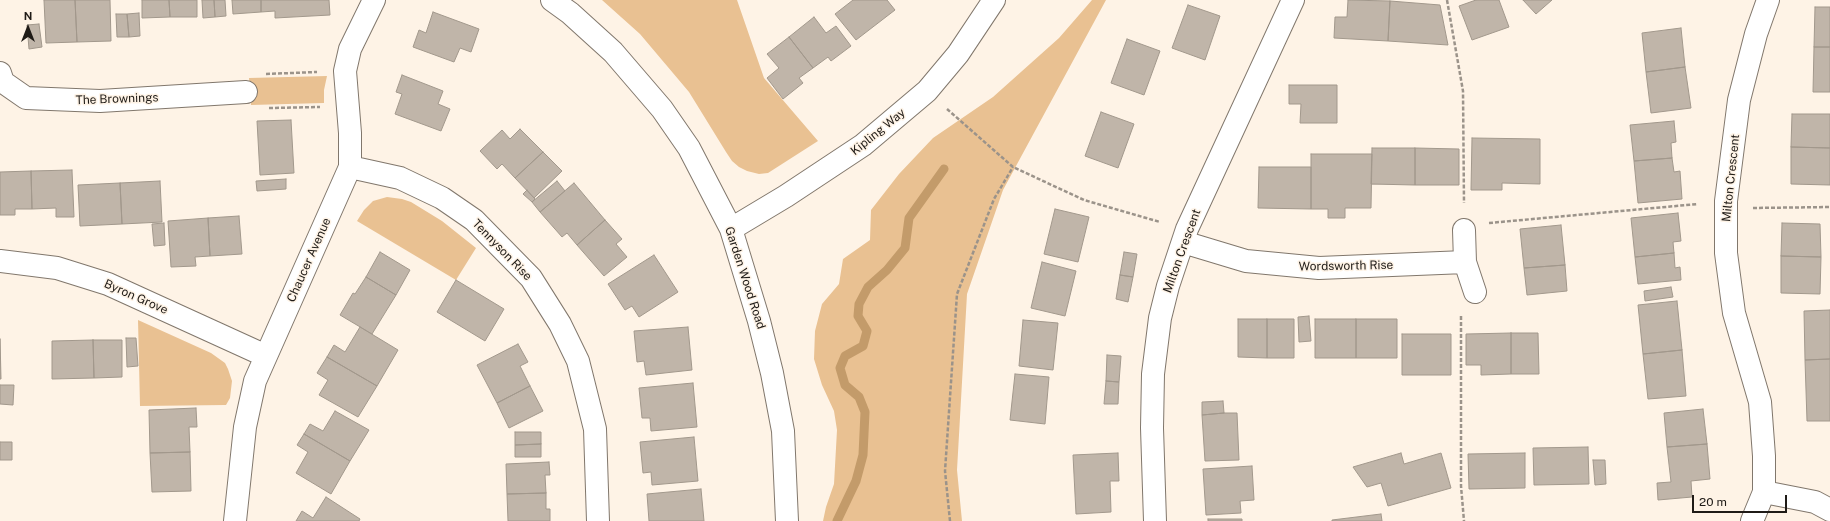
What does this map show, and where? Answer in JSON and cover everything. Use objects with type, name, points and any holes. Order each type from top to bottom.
[{"type":"street","name":"Chaucer Avenue","points":[[235,521],[245,427],[255,381],[350,167],[350,133],[345,70],[350,49],[374,0]]},
{"type":"street","name":"Garden Wood Road","points":[[552,0],[570,13],[613,52],[662,109],[689,148],[731,229],[757,313],[772,374],[783,431],[787,521]]},
{"type":"street","name":"Kipling Way","points":[[731,229],[786,196],[863,146],[927,91],[958,54],[994,0]]},
{"type":"street","name":"Milton Crescent","points":[[1154,521],[1152,428],[1153,374],[1160,318],[1168,286],[1183,242],[1293,0]]},
{"type":"street","name":"Milton Crescent","points":[[1752,521],[1764,492],[1764,456],[1760,402],[1734,313],[1726,253],[1726,205],[1739,100],[1756,34],[1768,0]]},
{"type":"street","name":"The Brownings","points":[[0,73],[2,82],[26,98],[100,101],[246,92]]},
{"type":"street","name":"Tennyson Rise","points":[[350,167],[400,178],[442,198],[474,220],[531,278],[560,324],[578,361],[595,429],[598,521]]},
{"type":"street","points":[[1464,230],[1465,262],[1475,292]]},
{"type":"street","name":"Wordsworth Rise","points":[[1183,242],[1246,261],[1319,268],[1465,262]]},
{"type":"street","name":"Byron Grove","points":[[0,261],[57,268],[108,284],[266,356]]},
{"type":"street","points":[[1764,492],[1815,502],[1830,510]]},
{"type":"path","points":[[1446,0],[1463,91],[1464,230],[1476,224],[1726,205],[1830,207]]},
{"type":"path","points":[[345,70],[245,75],[247,108],[347,106]]},
{"type":"path","points":[[927,91],[1013,167],[1084,200],[1134,214]]},
{"type":"path","points":[[950,521],[945,471],[957,294],[994,199],[1013,167]]},
{"type":"path","points":[[1464,521],[1461,486],[1461,306],[1475,292]]},
{"type":"shaded area","points":[[602,0],[737,0],[764,78],[818,141],[768,173],[759,174],[739,167],[732,161],[726,152],[689,92],[640,34]]},
{"type":"shaded area","points":[[1092,0],[1106,0],[1003,190],[967,294],[957,470],[962,521],[823,521],[834,484],[837,430],[834,411],[822,385],[814,359],[815,331],[822,304],[839,284],[843,259],[870,240],[871,210],[899,174],[933,138],[993,97],[1059,38]]},
{"type":"shaded area","points":[[327,76],[324,90],[324,103],[251,105],[249,78]]},
{"type":"shaded area","points":[[387,197],[411,202],[442,221],[476,248],[456,280],[357,221],[364,210],[373,201]]},
{"type":"shaded area","points":[[138,320],[211,353],[225,363],[232,381],[230,398],[226,405],[140,406]]},
{"type":"building","points":[[44,0],[75,0],[77,42],[46,43]]},
{"type":"building","points":[[75,0],[110,0],[111,41],[77,42]]},
{"type":"building","points":[[142,0],[169,0],[170,17],[142,18]]},
{"type":"building","points":[[169,0],[197,0],[197,17],[170,17]]},
{"type":"building","points":[[202,0],[214,0],[215,17],[203,18]]},
{"type":"building","points":[[214,0],[225,0],[226,16],[215,17]]},
{"type":"building","points":[[232,0],[261,0],[261,12],[233,14]]},
{"type":"building","points":[[261,0],[329,0],[330,15],[275,18],[275,11],[261,12]]},
{"type":"building","points":[[853,0],[887,0],[895,10],[856,40],[835,14]]},
{"type":"building","points":[[1348,0],[1390,1],[1388,41],[1334,38],[1335,17],[1347,17]]},
{"type":"building","points":[[1476,0],[1499,0],[1509,27],[1472,40],[1459,6]]},
{"type":"building","points":[[1523,0],[1552,0],[1536,14]]},
{"type":"building","points":[[1390,1],[1440,5],[1448,45],[1388,41]]},
{"type":"building","points":[[1188,5],[1220,16],[1205,60],[1172,48]]},
{"type":"building","points":[[1815,7],[1830,7],[1830,47],[1814,47]]},
{"type":"building","points":[[433,12],[479,29],[471,52],[460,48],[454,62],[413,47],[419,30],[426,33]]},
{"type":"building","points":[[139,13],[140,36],[129,37],[127,14]]},
{"type":"building","points":[[116,14],[127,14],[129,37],[117,37]]},
{"type":"building","points":[[814,17],[826,33],[836,26],[851,46],[831,61],[828,57],[813,68],[789,37]]},
{"type":"building","points":[[39,24],[42,47],[29,49],[27,25]]},
{"type":"building","points":[[1681,28],[1685,67],[1646,72],[1642,33]]},
{"type":"building","points":[[789,37],[813,68],[799,78],[803,83],[783,99],[767,78],[779,68],[767,54]]},
{"type":"building","points":[[1127,39],[1160,51],[1144,95],[1111,83]]},
{"type":"building","points":[[1814,47],[1830,47],[1830,92],[1813,92]]},
{"type":"building","points":[[1685,67],[1691,108],[1651,113],[1646,72]]},
{"type":"building","points":[[402,75],[443,91],[438,104],[450,109],[441,131],[395,114],[402,94],[396,92]]},
{"type":"building","points":[[1289,85],[1337,85],[1337,123],[1300,123],[1301,104],[1289,104]]},
{"type":"building","points":[[1101,112],[1134,124],[1118,168],[1085,156]]},
{"type":"building","points":[[1792,114],[1830,114],[1830,148],[1791,147]]},
{"type":"building","points":[[291,120],[294,173],[260,175],[257,121]]},
{"type":"building","points":[[1674,121],[1676,142],[1671,143],[1672,158],[1634,161],[1630,125]]},
{"type":"building","points":[[520,129],[543,152],[515,178],[502,164],[497,169],[480,151],[502,130],[510,139]]},
{"type":"building","points":[[1472,138],[1540,139],[1540,184],[1502,183],[1502,190],[1471,190]]},
{"type":"building","points":[[1791,147],[1830,148],[1830,185],[1791,184]]},
{"type":"building","points":[[1372,148],[1415,148],[1415,185],[1371,184]]},
{"type":"building","points":[[1415,148],[1459,149],[1459,185],[1415,185]]},
{"type":"building","points":[[543,152],[562,171],[534,198],[515,178]]},
{"type":"building","points":[[1311,154],[1372,154],[1371,208],[1345,208],[1345,218],[1328,218],[1328,209],[1311,209]]},
{"type":"building","points":[[1672,158],[1674,172],[1680,171],[1682,199],[1638,203],[1634,161]]},
{"type":"building","points":[[1259,167],[1311,167],[1311,209],[1258,208]]},
{"type":"building","points":[[72,170],[74,217],[56,217],[56,208],[32,209],[31,171]]},
{"type":"building","points":[[31,171],[32,209],[15,209],[15,215],[0,215],[0,172]]},
{"type":"building","points":[[286,179],[286,189],[257,191],[256,181]]},
{"type":"building","points":[[160,181],[162,222],[122,224],[120,183]]},
{"type":"building","points":[[557,181],[565,191],[540,212],[532,202]]},
{"type":"building","points":[[120,183],[122,224],[80,226],[78,185]]},
{"type":"building","points":[[574,183],[605,220],[577,245],[567,233],[562,237],[540,212]]},
{"type":"building","points":[[527,190],[535,199],[532,202],[523,194]]},
{"type":"building","points":[[1055,209],[1089,217],[1078,262],[1044,254]]},
{"type":"building","points":[[1678,213],[1681,241],[1673,242],[1674,253],[1635,257],[1631,218]]},
{"type":"building","points":[[239,216],[242,254],[210,256],[208,218]]},
{"type":"building","points":[[208,218],[210,256],[195,257],[196,266],[171,267],[168,221]]},
{"type":"building","points":[[605,220],[622,239],[616,244],[627,257],[604,276],[577,245]]},
{"type":"building","points":[[164,223],[165,245],[154,246],[152,224]]},
{"type":"building","points":[[1782,223],[1820,224],[1821,257],[1781,256]]},
{"type":"building","points":[[1561,225],[1565,265],[1524,268],[1520,229]]},
{"type":"building","points":[[380,252],[410,270],[396,295],[366,277]]},
{"type":"building","points":[[1124,252],[1137,254],[1133,277],[1120,275]]},
{"type":"building","points":[[1674,253],[1675,268],[1680,267],[1681,280],[1638,284],[1635,257]]},
{"type":"building","points":[[654,255],[678,292],[639,317],[632,306],[625,310],[608,284]]},
{"type":"building","points":[[1781,256],[1821,257],[1820,294],[1781,293]]},
{"type":"building","points":[[1042,262],[1076,271],[1065,316],[1031,308]]},
{"type":"building","points":[[1565,265],[1567,291],[1527,295],[1524,268]]},
{"type":"building","points":[[1120,275],[1133,277],[1128,302],[1116,299]]},
{"type":"building","points":[[366,277],[396,295],[372,334],[340,315],[353,293],[355,294]]},
{"type":"building","points":[[456,280],[504,309],[485,341],[437,312]]},
{"type":"building","points":[[1671,287],[1673,297],[1645,301],[1644,291]]},
{"type":"building","points":[[1677,301],[1682,350],[1643,354],[1638,305]]},
{"type":"building","points":[[1830,310],[1830,359],[1805,360],[1804,311]]},
{"type":"building","points":[[1309,316],[1311,341],[1299,342],[1298,317]]},
{"type":"building","points":[[1238,319],[1267,319],[1267,358],[1238,357]]},
{"type":"building","points":[[1267,319],[1294,319],[1294,358],[1267,358]]},
{"type":"building","points":[[1315,319],[1356,319],[1356,358],[1315,358]]},
{"type":"building","points":[[1356,319],[1397,319],[1397,358],[1356,358]]},
{"type":"building","points":[[1023,320],[1058,323],[1053,370],[1019,366]]},
{"type":"building","points":[[360,327],[398,350],[377,386],[327,357],[334,345],[345,352]]},
{"type":"building","points":[[688,327],[692,370],[646,375],[644,361],[637,362],[634,331]]},
{"type":"building","points":[[1511,333],[1511,374],[1481,375],[1481,365],[1466,365],[1466,334]]},
{"type":"building","points":[[1511,333],[1538,333],[1539,374],[1511,374]]},
{"type":"building","points":[[1402,334],[1451,334],[1451,375],[1402,375]]},
{"type":"building","points":[[126,338],[136,338],[138,366],[127,367]]},
{"type":"building","points":[[0,339],[1,379],[0,379]]},
{"type":"building","points":[[93,340],[94,378],[52,379],[52,341]]},
{"type":"building","points":[[93,340],[122,340],[122,377],[94,378]]},
{"type":"building","points":[[518,344],[528,362],[520,366],[530,386],[497,403],[477,365]]},
{"type":"building","points":[[1682,350],[1686,396],[1648,399],[1643,354]]},
{"type":"building","points":[[1107,355],[1121,356],[1119,382],[1106,381]]},
{"type":"building","points":[[327,357],[377,386],[358,417],[319,395],[328,380],[317,373]]},
{"type":"building","points":[[1830,359],[1830,421],[1807,421],[1805,360]]},
{"type":"building","points":[[1015,374],[1049,377],[1045,424],[1010,420]]},
{"type":"building","points":[[1106,381],[1119,382],[1118,404],[1104,404]]},
{"type":"building","points":[[693,383],[697,427],[651,431],[650,418],[642,418],[639,388]]},
{"type":"building","points":[[0,385],[14,385],[13,405],[0,404]]},
{"type":"building","points":[[530,386],[543,411],[509,428],[497,403]]},
{"type":"building","points":[[1223,401],[1224,413],[1202,415],[1202,402]]},
{"type":"building","points":[[196,408],[197,427],[189,427],[190,452],[150,453],[149,410]]},
{"type":"building","points":[[1703,409],[1707,444],[1667,447],[1664,413]]},
{"type":"building","points":[[335,411],[369,430],[350,461],[304,434],[310,424],[323,431]]},
{"type":"building","points":[[1237,413],[1239,460],[1205,461],[1202,415]]},
{"type":"building","points":[[515,432],[541,432],[541,444],[515,445]]},
{"type":"building","points":[[304,434],[350,461],[331,494],[296,473],[308,452],[297,445]]},
{"type":"building","points":[[694,437],[698,481],[652,485],[651,472],[643,473],[640,442]]},
{"type":"building","points":[[0,442],[12,442],[12,460],[0,460]]},
{"type":"building","points":[[541,444],[541,457],[515,457],[515,445]]},
{"type":"building","points":[[1707,444],[1710,479],[1691,481],[1692,497],[1658,500],[1657,483],[1671,482],[1667,447]]},
{"type":"building","points":[[1588,447],[1589,484],[1534,485],[1533,448]]},
{"type":"building","points":[[190,452],[191,491],[152,492],[150,453]]},
{"type":"building","points":[[1118,453],[1119,481],[1110,481],[1111,512],[1076,514],[1073,455]]},
{"type":"building","points":[[1401,453],[1404,464],[1441,453],[1451,488],[1388,506],[1381,483],[1367,487],[1353,467]]},
{"type":"building","points":[[1525,453],[1525,488],[1469,489],[1468,454]]},
{"type":"building","points":[[1593,460],[1605,460],[1606,484],[1595,485]]},
{"type":"building","points":[[549,462],[550,475],[545,475],[546,493],[507,494],[506,464]]},
{"type":"building","points":[[1252,466],[1254,500],[1240,501],[1241,513],[1206,515],[1203,469]]},
{"type":"building","points":[[701,489],[704,521],[649,521],[647,494]]},
{"type":"building","points":[[546,493],[546,509],[550,509],[550,521],[508,521],[507,494]]},
{"type":"building","points":[[326,497],[360,519],[359,521],[296,521],[302,511],[313,518]]},
{"type":"building","points":[[1381,514],[1382,521],[1332,521],[1332,520]]},
{"type":"building","points":[[1208,519],[1242,519],[1242,521],[1208,521]]},
{"type":"waterway","points":[[837,521],[856,481],[863,455],[865,412],[859,397],[845,385],[840,368],[845,356],[863,346],[867,331],[858,316],[859,304],[868,287],[887,270],[905,248],[909,218],[944,169]]}]
